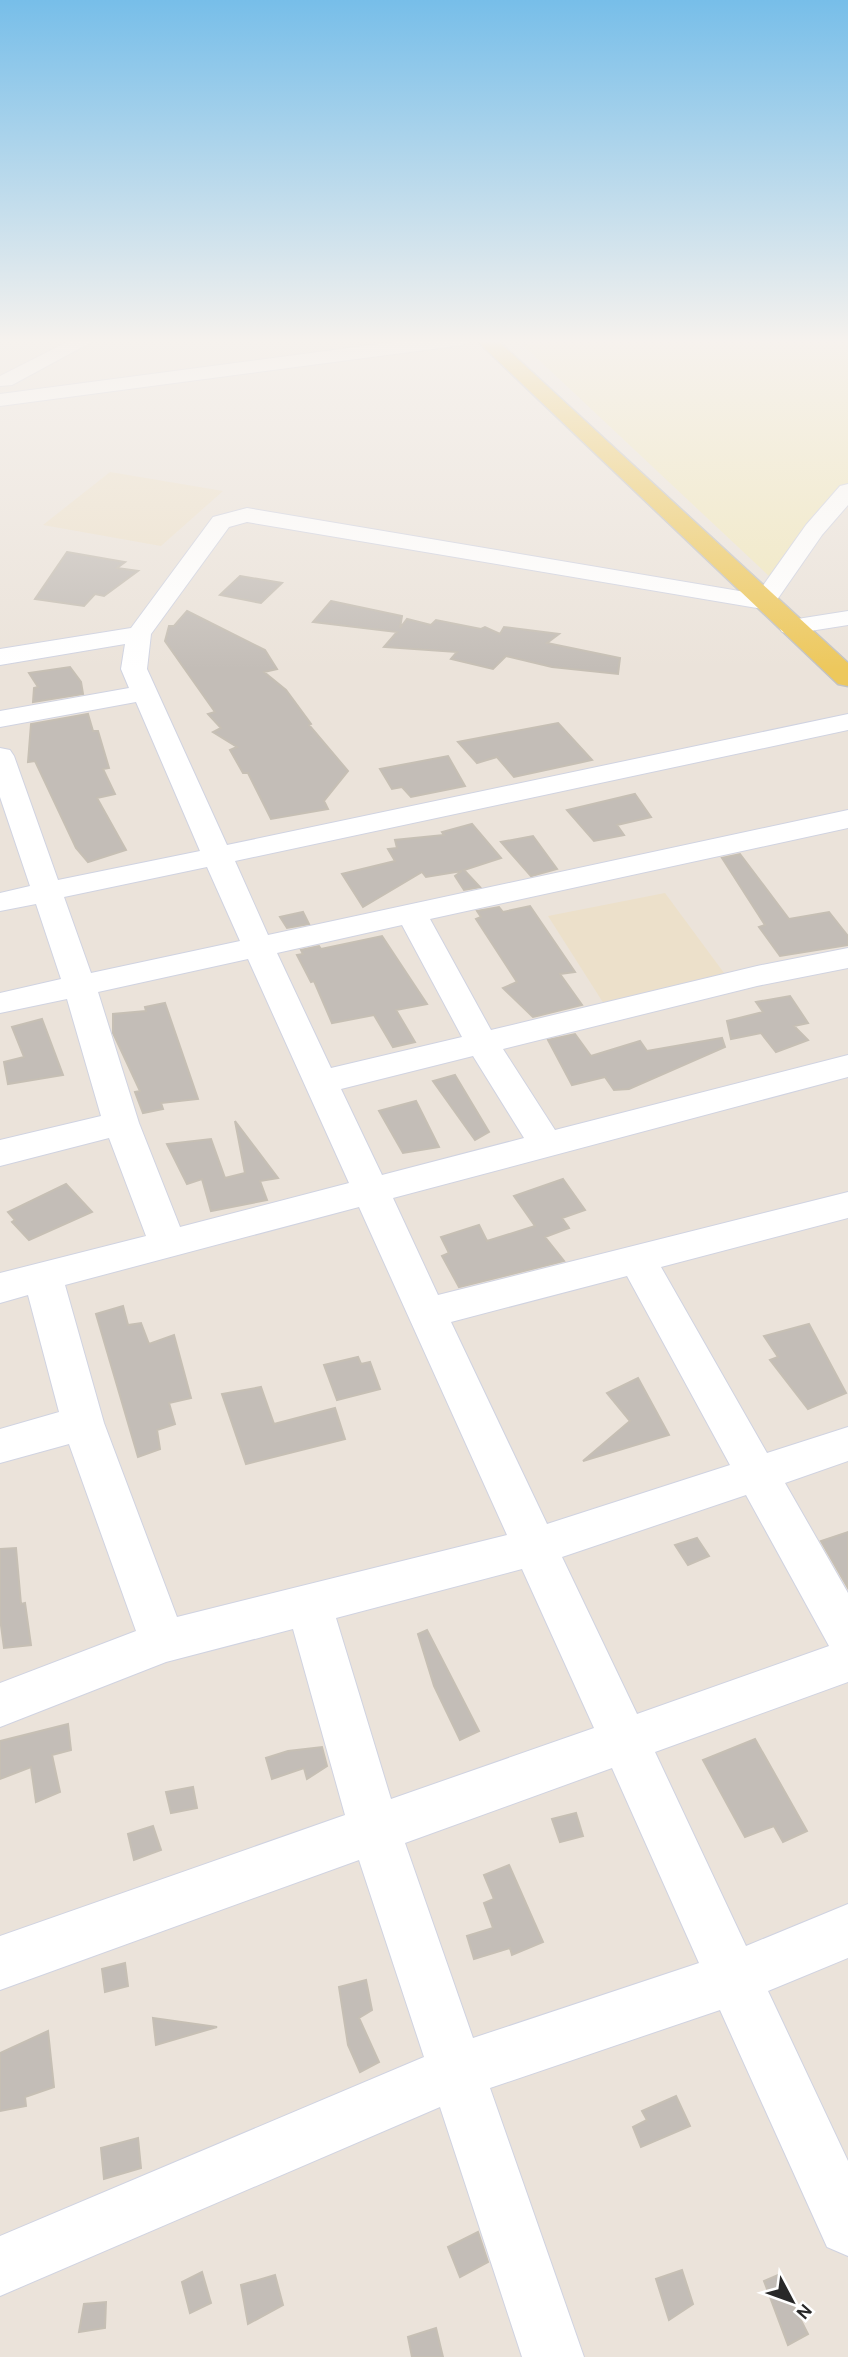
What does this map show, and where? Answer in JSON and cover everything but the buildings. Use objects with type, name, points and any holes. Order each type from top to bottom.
[{"type":"main road","points":[[600,449],[762,602],[848,678]]},
{"type":"street","points":[[848,491],[814,530],[762,602],[247,515],[221,522],[139,634],[134,669],[258,947],[848,2226]]},
{"type":"street","points":[[791,627],[848,618]]},
{"type":"street","points":[[0,657],[139,634]]},
{"type":"street","points":[[0,719],[144,693]]},
{"type":"street","points":[[0,902],[848,722]]},
{"type":"street","points":[[0,756],[11,825],[48,892],[121,1123],[168,1244]]},
{"type":"street","points":[[0,1003],[848,819]]},
{"type":"street","points":[[411,913],[482,1043],[546,1145]]},
{"type":"street","points":[[321,1082],[848,958]]},
{"type":"street","points":[[0,1289],[848,1066]]},
{"type":"street","points":[[0,1153],[121,1123]]},
{"type":"street","points":[[427,1313],[848,1205]]},
{"type":"street","points":[[637,1259],[848,1637]]},
{"type":"street","points":[[43,1277],[83,1423],[163,1642]]},
{"type":"street","points":[[0,1446],[83,1423]]},
{"type":"street","points":[[0,1705],[163,1642],[534,1547],[848,1444]]},
{"type":"street","points":[[309,1605],[375,1830],[552,2357]]},
{"type":"street","points":[[0,1963],[848,1661]]},
{"type":"street","points":[[0,2266],[456,2073],[734,1979],[848,1931]]},
{"type":"shaded area","points":[[110,472],[223,491],[161,546],[43,525]]},
{"type":"shaded area","points":[[665,893],[727,977],[604,1004],[548,916]]},
{"type":"sand","points":[[634,449],[848,449],[848,491],[770,577]]}]
